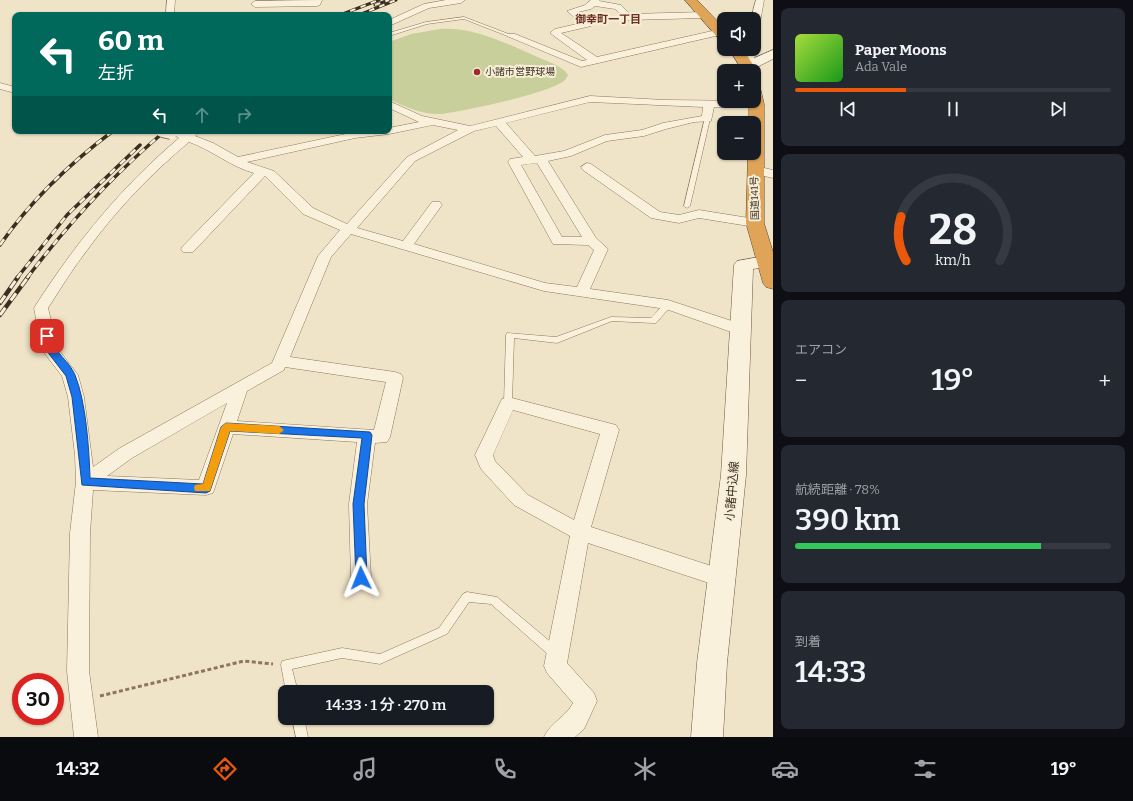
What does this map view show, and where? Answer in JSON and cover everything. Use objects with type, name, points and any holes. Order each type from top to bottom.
[{"type":"highway","points":[[691,0],[717,29]]},
{"type":"highway","name":"国道141号","points":[[757,108],[755,223],[769,272]]},
{"type":"main road","points":[[757,64],[773,54]]},
{"type":"main road","name":"小諸中込線","points":[[706,737],[707,700],[724,579],[735,456],[740,372],[739,329],[744,265],[769,272]]},
{"type":"street","points":[[170,12],[171,0]]},
{"type":"street","points":[[252,12],[255,2],[317,4],[318,0]]},
{"type":"street","points":[[392,22],[427,6],[461,0]]},
{"type":"street","points":[[757,12],[760,0]]},
{"type":"street","points":[[594,60],[555,33],[588,24],[571,11],[588,7],[595,2],[618,7],[628,17],[704,15]]},
{"type":"street","points":[[512,36],[581,64],[594,60],[717,35]]},
{"type":"street","points":[[0,86],[12,89]]},
{"type":"street","points":[[85,482],[126,453],[278,366],[325,256],[411,159],[470,129],[590,99],[664,103],[717,103]]},
{"type":"street","points":[[592,241],[558,241],[514,162],[536,160],[567,154],[605,138],[644,133],[663,126],[694,119],[707,119],[709,103]]},
{"type":"street","points":[[392,106],[403,113],[429,123],[470,129]]},
{"type":"street","points":[[499,122],[536,160],[592,241],[600,249],[582,292]]},
{"type":"street","points":[[392,130],[429,123]]},
{"type":"street","points":[[86,737],[78,671],[80,533],[85,482],[84,455],[76,397],[70,375],[50,350],[41,308],[82,247],[116,206],[152,167],[192,134],[224,152],[236,162],[270,174],[308,211],[348,229],[544,288],[668,305],[739,329]]},
{"type":"street","points":[[236,162],[363,134]]},
{"type":"street","points":[[587,167],[656,215],[679,219],[699,214],[755,223]]},
{"type":"street","points":[[755,170],[773,174]]},
{"type":"street","points":[[188,249],[262,172]]},
{"type":"street","points":[[405,247],[436,205]]},
{"type":"street","points":[[226,427],[381,437],[395,378],[280,361]]},
{"type":"street","points":[[85,482],[206,488],[240,388]]},
{"type":"street","points":[[556,737],[576,721],[586,701],[555,666],[580,532],[610,430],[508,403],[484,455],[487,464],[521,500],[580,532],[724,579]]},
{"type":"street","points":[[361,578],[358,504],[367,435]]},
{"type":"lane","points":[[392,34],[426,23],[464,18],[512,36]]},
{"type":"lane","points":[[687,206],[707,119]]},
{"type":"lane","points":[[508,403],[510,335],[557,340],[611,319],[653,321],[668,305]]},
{"type":"lane","points":[[290,685],[286,665],[342,653],[380,659],[443,631],[467,597],[493,600],[557,654]]},
{"type":"lane","points":[[299,725],[302,737]]},
{"type":"path","points":[[81,700],[244,661],[286,665]]},
{"type":"green space","name":"小諸市営野球場","points":[[440,29],[469,31],[498,40],[554,64],[564,70],[568,75],[566,79],[558,84],[544,90],[507,101],[441,114],[421,112],[392,100],[392,41],[411,34]]},
{"type":"railway","points":[[348,12],[379,0]]},
{"type":"railway","points":[[375,5],[389,0]]},
{"type":"railway","points":[[366,12],[396,0]]},
{"type":"railway","points":[[0,245],[38,198],[81,156],[109,134]]},
{"type":"railway","points":[[27,278],[75,219],[127,165],[162,134]]},
{"type":"railway","points":[[17,278],[67,215],[140,145]]},
{"type":"railway","points":[[0,303],[18,277]]},
{"type":"railway","points":[[0,315],[28,277]]},
{"type":"slow traffic","points":[[199,488],[206,488],[226,427],[279,430]]},
{"type":"place","name":"小諸市営野球場","points":[[477,72]]},
{"type":"district","name":"御幸町一丁目","points":[[608,19]]},
{"type":"route","points":[[47,336],[50,350],[70,375],[76,397],[84,455],[85,482],[206,488],[226,427],[367,435],[358,504],[361,578]]}]
